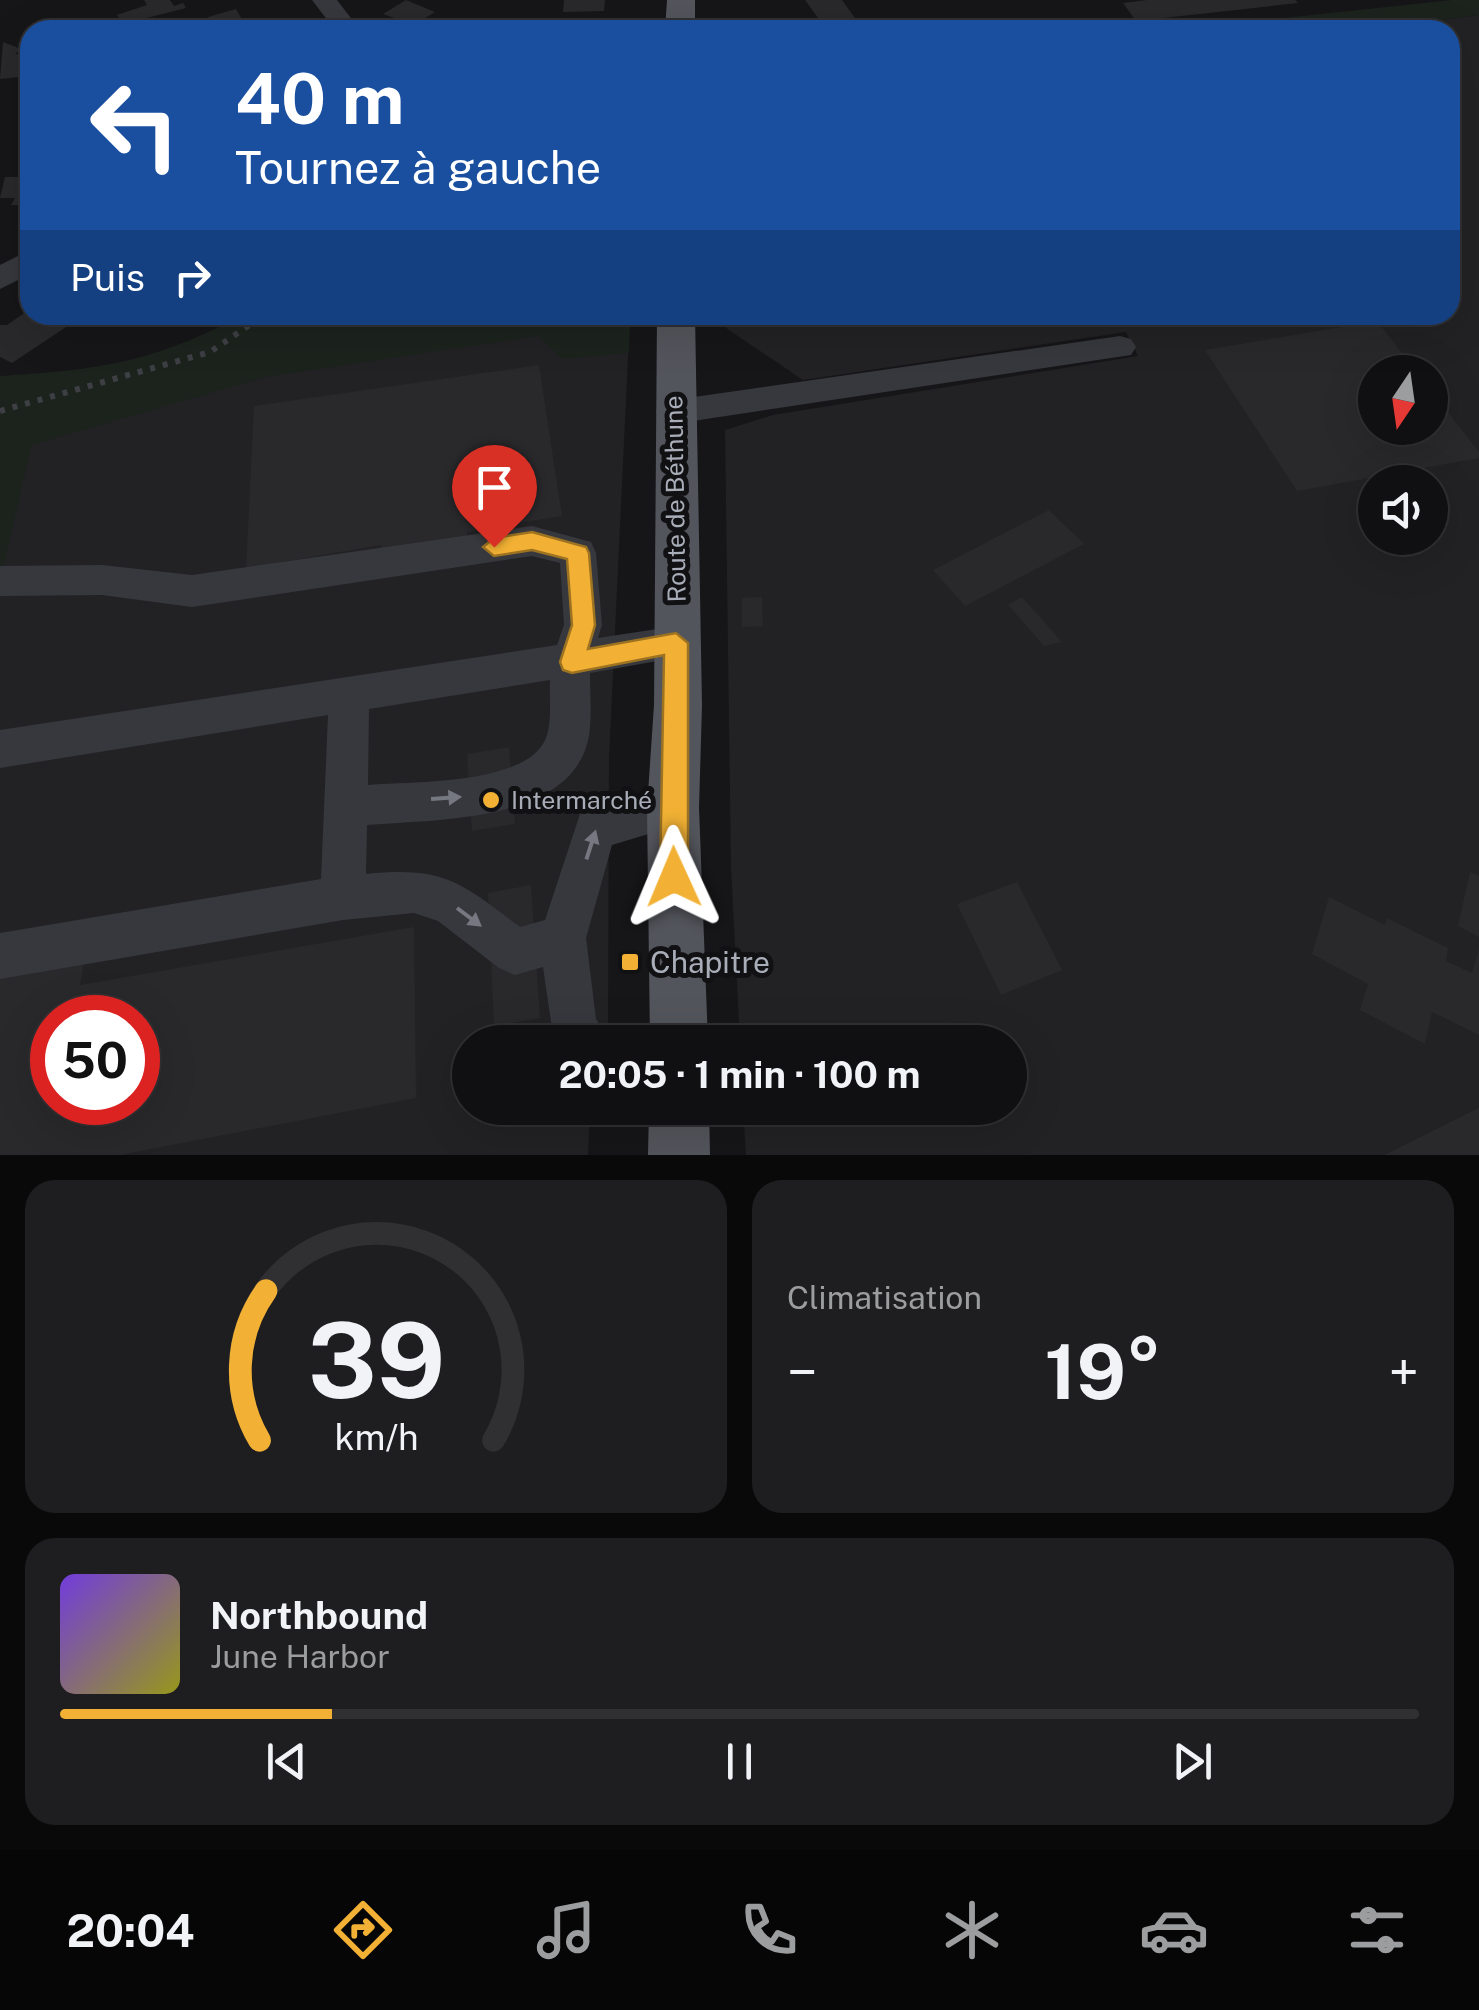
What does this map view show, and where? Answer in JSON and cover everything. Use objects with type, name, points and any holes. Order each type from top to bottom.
[{"type":"main road","name":"Route de Béthune","points":[[676,325],[673,808],[678,1025]]},
{"type":"main road","points":[[679,1125],[679,1155]]},
{"type":"street","points":[[324,0],[340,20]]},
{"type":"street","points":[[673,412],[1120,347]]},
{"type":"street","points":[[0,581],[102,580],[192,592],[532,541],[578,553],[583,625],[572,662],[568,738],[549,771],[490,795],[349,806]]},
{"type":"street","points":[[0,749],[676,643]]},
{"type":"street","points":[[343,898],[349,806],[349,696]]},
{"type":"street","points":[[573,1025],[563,938],[595,829],[673,808]]},
{"type":"street","points":[[0,956],[343,898],[414,891],[452,903],[514,952],[563,938]]},
{"type":"path","points":[[0,412],[210,352],[249,325]]},
{"type":"shaded area","points":[[1479,0],[1479,15],[1442,20],[1265,20]]},
{"type":"shaded area","points":[[1479,15],[1479,1155],[746,1155],[744,1125],[1027,1125],[1027,1025],[739,1025],[731,867],[725,430],[773,415],[1138,356],[1126,332],[803,380],[726,325],[1460,325],[1460,20],[1442,20]]},
{"type":"shaded area","points":[[223,325],[630,325],[629,353],[563,359],[539,336],[266,377],[32,445],[0,581],[0,376],[67,371],[125,361]]},
{"type":"shaded area","points":[[394,325],[630,325],[609,758],[608,1025],[452,1025],[452,1125],[589,1125],[588,1155],[0,1155],[0,430]]},
{"type":"building","points":[[144,0],[170,0],[174,6],[183,3],[186,8],[139,20],[120,20],[117,15],[147,5]]},
{"type":"building","points":[[406,0],[435,12],[422,20],[400,20],[383,14]]},
{"type":"building","points":[[564,0],[605,0],[604,11],[563,12]]},
{"type":"building","points":[[805,0],[842,0],[855,18],[838,20],[820,20]]},
{"type":"building","points":[[1295,0],[1298,3],[1135,20],[1123,3]]},
{"type":"building","points":[[236,9],[242,20],[210,20],[208,17]]},
{"type":"building","points":[[3,42],[20,49],[15,54],[20,55],[20,77],[0,79]]},
{"type":"building","points":[[5,177],[20,177],[20,205],[11,205],[15,198],[0,198]]},
{"type":"building","points":[[20,316],[20,325],[69,325],[12,363],[0,357],[0,325]]},
{"type":"building","points":[[1353,325],[1380,325],[1404,355],[1358,355],[1358,445],[1448,445],[1448,412],[1479,452],[1479,458],[1440,465],[1358,465],[1358,480],[1297,491],[1205,350]]},
{"type":"building","points":[[539,365],[562,516],[467,532],[467,543],[381,556],[381,545],[246,568],[254,406]]},
{"type":"building","points":[[1049,510],[1084,544],[965,606],[933,570]]},
{"type":"building","points":[[762,597],[763,626],[742,627],[742,598]]},
{"type":"building","points":[[1022,597],[1062,642],[1044,646],[1008,605]]},
{"type":"building","points":[[509,747],[515,824],[472,831],[467,754]]},
{"type":"building","points":[[1470,872],[1479,876],[1479,937],[1458,926]]},
{"type":"building","points":[[1017,882],[1062,970],[1001,995],[957,904]]},
{"type":"building","points":[[531,885],[540,1018],[494,1025],[488,893]]},
{"type":"building","points":[[1329,897],[1385,925],[1387,918],[1448,948],[1446,961],[1472,973],[1479,949],[1479,1035],[1432,1012],[1425,1044],[1360,1010],[1368,984],[1312,954]]},
{"type":"building","points":[[414,927],[416,1098],[120,1155],[0,1155],[0,976],[84,961],[80,985]]},
{"type":"building","points":[[1479,1108],[1479,1155],[1385,1155]]},
{"type":"place","name":"Intermarché","points":[[491,800]]},
{"type":"place","name":"Chapitre","points":[[630,962]]},
{"type":"route","points":[[494,547],[532,541],[578,553],[583,625],[572,662],[676,643],[674,877]]}]
